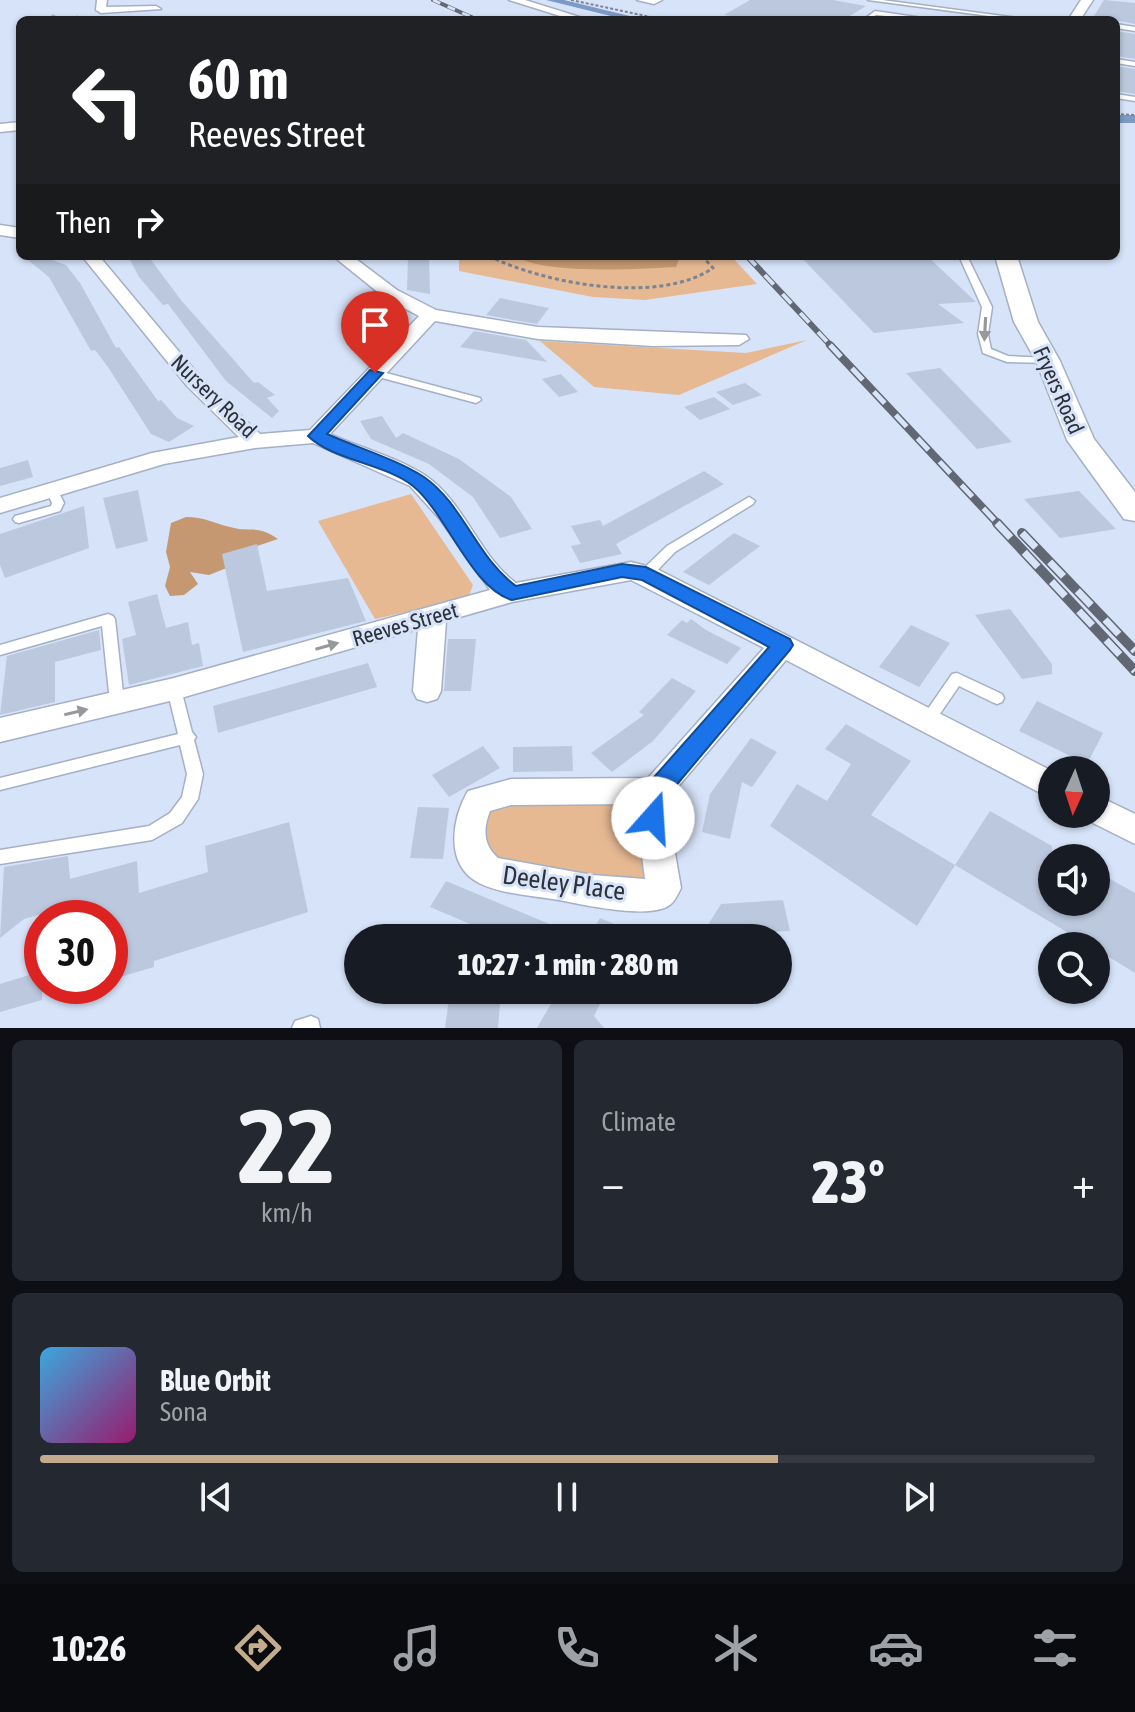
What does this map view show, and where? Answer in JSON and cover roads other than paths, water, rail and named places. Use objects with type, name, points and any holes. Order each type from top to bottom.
[{"type":"street","points":[[102,0],[101,10],[156,10]]},
{"type":"street","points":[[514,0],[570,16]]},
{"type":"street","name":"Nursery Road","points":[[93,260],[194,382],[255,441],[316,436],[418,481],[447,513],[493,579],[512,593]]},
{"type":"street","points":[[346,260],[391,294],[431,315],[538,333],[653,340],[739,339]]},
{"type":"street","name":"Fryers Road","points":[[1007,260],[1026,322],[1048,361],[1081,440],[1135,512]]},
{"type":"street","points":[[316,436],[431,315]]},
{"type":"street","points":[[9,512],[52,490],[160,458],[255,441]]},
{"type":"street","name":"Reeves Street","points":[[0,730],[174,689],[512,593],[622,571],[646,574],[1038,779]]},
{"type":"street","points":[[427,691],[433,616]]},
{"type":"street","points":[[656,791],[783,645]]},
{"type":"street","name":"Deeley Place","points":[[656,791],[653,818],[664,888],[658,895],[592,891],[490,872],[478,865],[471,854],[470,822],[479,800],[511,792],[656,791]]},
{"type":"street","points":[[1110,817],[1135,830]]},
{"type":"lane","points":[[639,0],[654,3],[660,0]]},
{"type":"lane","points":[[870,0],[998,16]]},
{"type":"lane","points":[[877,0],[890,3]]},
{"type":"lane","points":[[871,16],[875,13],[896,16]]},
{"type":"lane","points":[[965,260],[987,307],[983,334],[986,351],[1007,359],[1048,361]]},
{"type":"lane","points":[[375,373],[476,400]]},
{"type":"lane","points":[[646,574],[671,549],[749,501]]},
{"type":"lane","points":[[0,650],[108,619],[117,702]]},
{"type":"lane","points":[[928,720],[957,678],[997,698]]},
{"type":"lane","points":[[0,857],[152,833],[176,818],[190,799],[195,774],[174,689]]},
{"type":"lane","points":[[0,784],[188,737]]},
{"type":"waterway","points":[[551,0],[623,16]]},
{"type":"waterway","points":[[1120,119],[1135,119]]},
{"type":"railway","points":[[433,0],[469,16]]},
{"type":"railway","points":[[751,260],[832,347]]},
{"type":"railway","points":[[830,345],[999,525]]},
{"type":"railway","points":[[997,523],[1135,671]]},
{"type":"railway","points":[[1022,533],[1135,651]]}]
